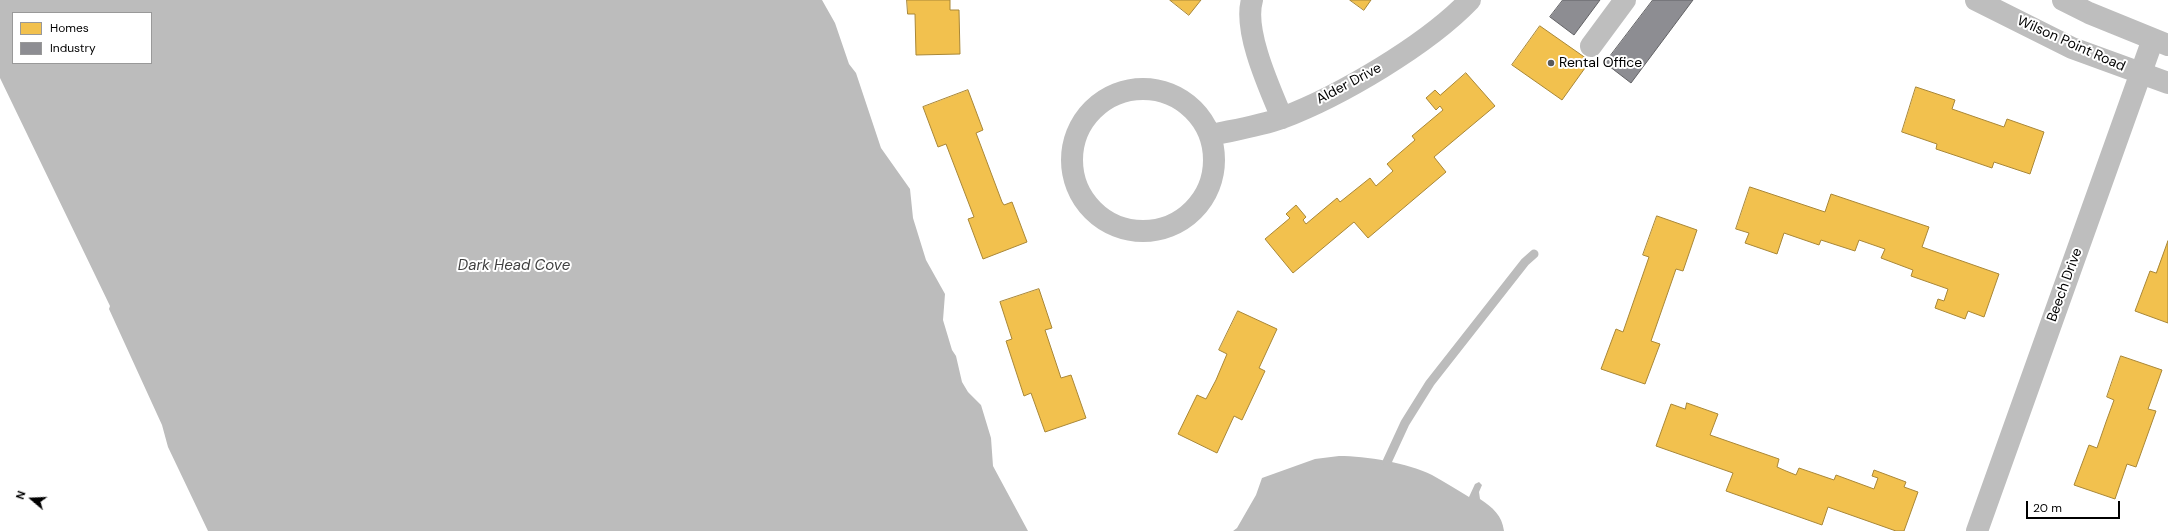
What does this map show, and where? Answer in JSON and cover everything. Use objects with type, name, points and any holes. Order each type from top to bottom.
[{"type":"street","points":[[1252,0],[1251,28],[1258,57],[1262,71],[1282,118]]},
{"type":"street","name":"Alder Drive","points":[[1211,135],[1282,118],[1332,94],[1400,56],[1440,27],[1470,0]]},
{"type":"street","points":[[1591,46],[1625,0]]},
{"type":"street","name":"Wilson Point Road","points":[[1976,0],[2072,48],[2168,83]]},
{"type":"street","points":[[2063,0],[2160,42]]},
{"type":"street","name":"Beech Drive","points":[[1977,531],[2141,74],[2160,42]]},
{"type":"street","points":[[1140,88],[1163,91],[1183,100],[1200,116],[1211,135],[1216,160],[1211,184],[1199,206],[1181,222],[1158,231],[1133,232],[1110,224],[1090,209],[1077,188],[1072,164],[1074,141],[1083,121],[1098,104],[1118,93],[1140,88]]},
{"type":"water","name":"Dark Head Cove","points":[[0,0],[822,0],[835,23],[849,64],[856,73],[881,148],[910,189],[913,218],[926,260],[945,294],[943,320],[952,350],[956,356],[962,382],[968,392],[981,405],[991,438],[993,466],[1028,531],[208,531],[168,447],[162,425],[109,309],[110,306],[0,78]]},
{"type":"water","points":[[1339,456],[1362,457],[1411,467],[1432,475],[1469,497],[1475,484],[1479,482],[1482,485],[1479,492],[1480,499],[1499,516],[1504,531],[1233,531],[1237,528],[1256,495],[1262,478],[1315,459]]},
{"type":"building: Homes","points":[[907,0],[950,0],[950,10],[959,10],[960,54],[916,55],[915,14],[908,14]]},
{"type":"building: Homes","points":[[1170,0],[1201,0],[1189,15]]},
{"type":"building: Homes","points":[[1350,0],[1371,0],[1364,10]]},
{"type":"building: Homes","name":"Rental Office","points":[[1540,26],[1590,61],[1562,100],[1512,65]]},
{"type":"building: Homes","points":[[1466,73],[1495,106],[1434,157],[1446,172],[1368,238],[1354,222],[1293,273],[1265,239],[1290,218],[1286,214],[1296,205],[1306,217],[1303,220],[1306,224],[1337,198],[1340,202],[1370,178],[1376,186],[1393,171],[1387,164],[1415,140],[1412,136],[1443,110],[1440,106],[1436,110],[1426,98],[1435,90],[1440,95]]},
{"type":"building: Homes","points":[[1916,87],[1955,100],[1952,109],[2004,127],[2007,119],[2044,132],[2030,174],[1994,162],[1992,168],[1936,149],[1937,144],[1902,132]]},
{"type":"building: Homes","points":[[968,90],[983,130],[976,133],[1002,202],[1004,205],[1012,202],[1027,242],[983,259],[968,219],[974,217],[946,144],[938,147],[923,107]]},
{"type":"building: Homes","points":[[1750,187],[1825,212],[1831,194],[1929,227],[1922,247],[1999,274],[1984,317],[1968,311],[1965,319],[1935,308],[1938,299],[1944,301],[1948,289],[1911,276],[1913,270],[1881,258],[1885,249],[1859,240],[1855,251],[1821,240],[1819,245],[1784,233],[1777,254],[1745,243],[1749,233],[1736,229]]},
{"type":"building: Homes","points":[[1657,216],[1697,230],[1683,271],[1676,269],[1651,341],[1660,344],[1645,384],[1601,369],[1616,329],[1623,332],[1649,257],[1643,255]]},
{"type":"building: Homes","points":[[2168,241],[2168,323],[2135,311],[2150,271],[2156,273]]},
{"type":"building: Homes","points":[[1039,289],[1052,328],[1045,330],[1061,378],[1071,375],[1086,418],[1045,432],[1031,393],[1024,396],[1006,341],[1012,339],[1000,302]]},
{"type":"building: Homes","points":[[1238,311],[1277,329],[1259,368],[1265,371],[1242,420],[1234,416],[1217,453],[1178,434],[1197,395],[1206,399],[1216,380],[1227,354],[1219,350]]},
{"type":"building: Homes","points":[[2121,356],[2162,370],[2148,409],[2156,411],[2136,467],[2127,464],[2115,499],[2074,485],[2089,445],[2097,448],[2114,400],[2107,397]]},
{"type":"building: Homes","points":[[1687,403],[1718,414],[1710,435],[1779,459],[1777,467],[1796,475],[1799,468],[1834,480],[1836,475],[1874,489],[1878,478],[1872,476],[1874,470],[1906,482],[1904,487],[1918,492],[1904,531],[1896,531],[1828,507],[1822,525],[1726,491],[1733,473],[1656,446],[1671,404],[1685,409]]},
{"type":"building: Industry","points":[[1563,0],[1600,0],[1574,35],[1550,17]]},
{"type":"building: Industry","points":[[1653,0],[1693,0],[1631,83],[1605,63]]},
{"type":"waterway","points":[[1387,462],[1405,423],[1430,383],[1525,262],[1534,254]]},
{"type":"place","name":"Rental Office","points":[[1551,63]]}]
